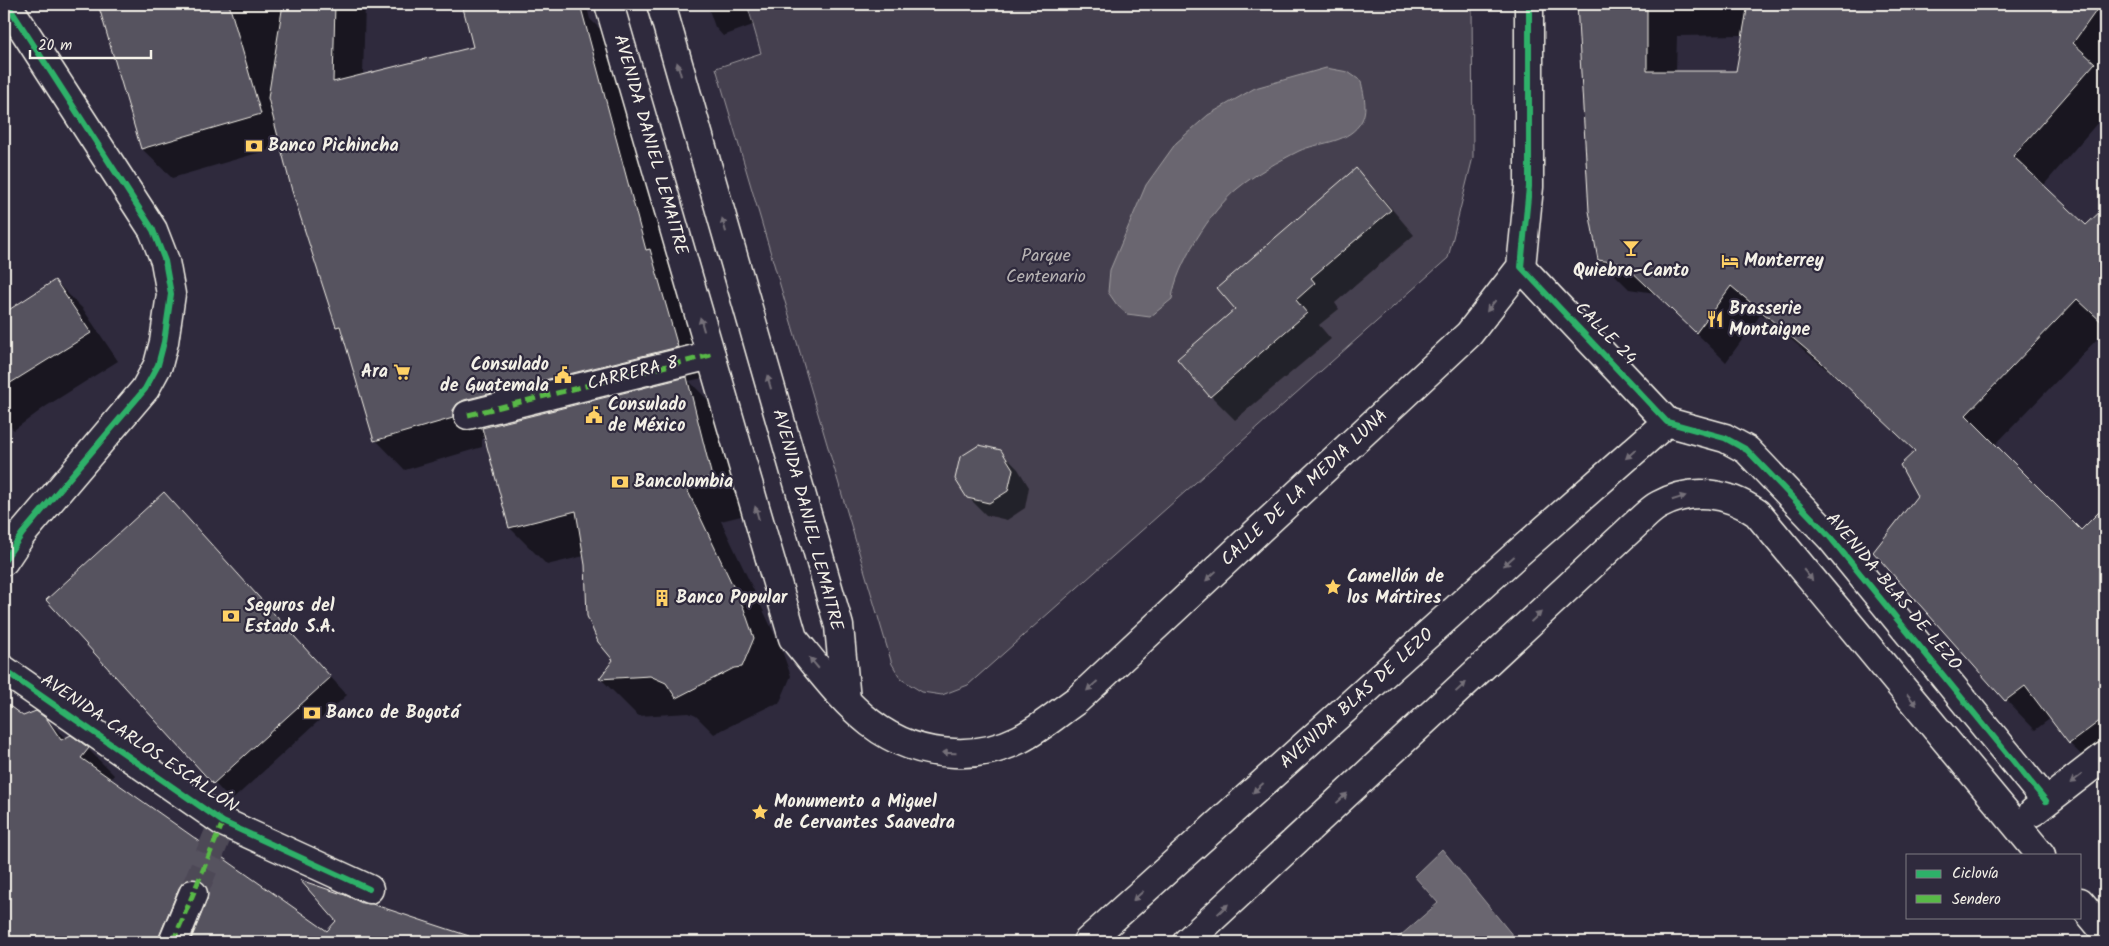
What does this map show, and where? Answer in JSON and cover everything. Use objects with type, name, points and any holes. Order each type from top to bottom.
[{"type":"main road","points":[[4,561],[22,534],[145,389],[158,365],[164,342],[171,294],[165,261],[153,230],[7,4]]},
{"type":"main road","name":"AVENIDA DANIEL LEMAITRE","points":[[609,4],[794,638],[846,700]]},
{"type":"main road","name":"AVENIDA DANIEL LEMAITRE","points":[[661,4],[839,626],[846,700]]},
{"type":"main road","points":[[1521,267],[1529,187],[1529,4]]},
{"type":"main road","name":"CALLE DE LA MEDIA LUNA","points":[[846,700],[876,729],[891,738],[921,750],[967,754],[994,749],[1020,739],[1077,700],[1470,334],[1521,267]]},
{"type":"main road","name":"CALLE 24","points":[[1521,267],[1667,422]]},
{"type":"main road","name":"CARRERA 8","points":[[468,416],[711,355]]},
{"type":"main road","name":"AVENIDA BLAS DE LEZO","points":[[1087,942],[1667,422],[1724,438],[1747,450],[1830,537],[2046,801]]},
{"type":"main road","points":[[1188,942],[1638,522],[1658,506],[1681,496],[1700,493],[1734,500],[1756,513],[2040,854]]},
{"type":"main road","name":"AVENIDA CARLOS ESCALLÓN","points":[[4,670],[223,822],[369,889]]},
{"type":"main road","points":[[2017,826],[2046,801],[2105,756]]},
{"type":"main road","points":[[174,940],[194,894]]},
{"type":"main road","points":[[2082,904],[2105,932]]},
{"type":"green space","name":"Parque Centenario","points":[[747,4],[1472,4],[1473,157],[1448,258],[968,685],[942,695],[922,692],[901,679],[892,664],[716,68],[761,53]]},
{"type":"shaded area","points":[[1326,68],[1348,72],[1361,81],[1365,109],[1359,125],[1346,136],[1299,151],[1275,163],[1244,183],[1227,198],[1196,240],[1180,271],[1172,299],[1150,317],[1127,314],[1117,305],[1108,292],[1110,270],[1146,185],[1176,143],[1208,115],[1255,88]]},
{"type":"shaded area","points":[[1442,849],[1518,942],[1393,942],[1438,903],[1414,876]]},
{"type":"building","points":[[98,4],[229,4],[261,114],[141,149]]},
{"type":"building","points":[[283,4],[335,4],[333,82],[473,47],[462,4],[580,4],[646,250],[650,249],[678,347],[464,400],[457,404],[453,410],[453,418],[374,441],[340,326],[336,327],[292,191],[268,98]]},
{"type":"building","points":[[1577,4],[1647,4],[1647,71],[1736,71],[1748,4],[2101,4],[2073,43],[2095,63],[2013,156],[2086,225],[2105,207],[2105,325],[2077,299],[1966,415],[2081,530],[2105,506],[2105,717],[2069,744],[2025,686],[2005,701],[1873,552],[1917,496],[1900,465],[1915,451],[1820,361],[1731,286],[1696,333],[1624,264],[1598,260],[1589,211]]},
{"type":"building","points":[[1356,168],[1391,210],[1311,278],[1315,283],[1296,300],[1307,313],[1210,397],[1177,359],[1235,309],[1217,288]]},
{"type":"building","points":[[55,280],[91,333],[4,387],[4,313]]},
{"type":"building","points":[[687,377],[712,477],[684,483],[744,609],[754,638],[742,667],[734,668],[676,698],[666,683],[650,676],[599,679],[613,660],[598,642],[587,616],[585,565],[576,511],[509,528],[482,428]]},
{"type":"building","points":[[979,445],[1001,450],[1013,469],[1008,491],[989,503],[967,498],[955,479],[960,457]]},
{"type":"building","points":[[164,492],[331,677],[213,784],[46,600]]},
{"type":"building","points":[[4,702],[23,716],[36,711],[47,719],[61,740],[71,735],[89,748],[81,758],[327,931],[336,921],[300,880],[345,895],[362,903],[372,904],[469,936],[468,942],[190,942],[207,900],[208,892],[205,884],[199,880],[191,879],[184,881],[179,888],[160,934],[159,942],[4,942]]},
{"type":"tunnel","points":[[193,894],[223,822]]},
{"type":"marked path","points":[[468,415],[711,355]]},
{"type":"marked path","points":[[173,942],[223,822]]},
{"type":"cycle path","points":[[4,561],[22,534],[145,389],[158,365],[164,342],[171,294],[165,261],[153,230],[7,4]]},
{"type":"cycle path","points":[[1529,4],[1529,187],[1521,267],[1667,422],[1725,438],[1747,450],[1830,537],[2046,801]]},
{"type":"cycle path","points":[[4,670],[223,822],[369,889]]},
{"type":"place","name":"Banco Pichincha","points":[[254,146]]},
{"type":"place","name":"Quiebra-Canto","points":[[1631,248]]},
{"type":"place","name":"Monterrey","points":[[1730,261]]},
{"type":"place","name":"Brasserie Montaigne","points":[[1715,319]]},
{"type":"place","name":"Ara","points":[[402,372]]},
{"type":"place","name":"Consulado de Guatemala","points":[[563,375]]},
{"type":"place","name":"Consulado de México","points":[[594,415]]},
{"type":"place","name":"Bancolombia","points":[[620,482]]},
{"type":"place","name":"Camellón de los Mártires","points":[[1333,587]]},
{"type":"place","name":"Banco Popular","points":[[662,598]]},
{"type":"place","name":"Seguros del Estado S.A.","points":[[231,616]]},
{"type":"place","name":"Banco de Bogotá","points":[[312,713]]},
{"type":"place","name":"Monumento a Miguel de Cervantes Saavedra","points":[[760,812]]}]
